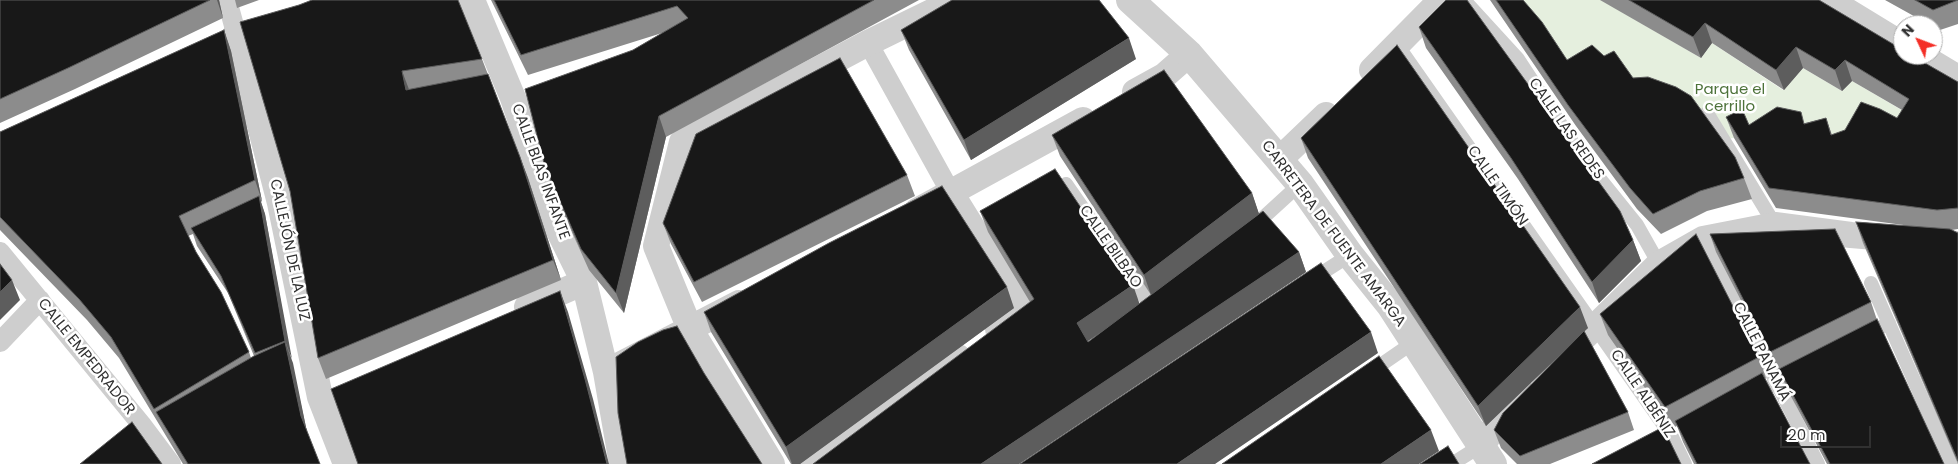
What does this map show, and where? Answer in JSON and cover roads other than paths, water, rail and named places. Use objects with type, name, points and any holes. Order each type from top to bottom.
[{"type":"street","points":[[227,0],[227,37],[263,24]]},
{"type":"street","name":"CALLE BLAS INFANTE","points":[[472,0],[522,94],[556,225],[584,282],[606,372],[622,464]]},
{"type":"street","points":[[772,464],[690,329],[656,246],[682,142],[868,43],[956,0]]},
{"type":"street","name":"CARRETERA DE FUENTE AMARGA","points":[[1130,0],[1189,54],[1300,184],[1350,255],[1390,305],[1487,454]]},
{"type":"street","points":[[1280,159],[1398,46],[1441,0]]},
{"type":"street","points":[[1829,0],[1893,38]]},
{"type":"street","name":"CALLEJÓN DE LA LUZ","points":[[227,37],[280,203],[346,464]]},
{"type":"street","points":[[805,464],[1024,311],[951,193],[868,43]]},
{"type":"street","points":[[899,220],[1164,76],[1189,54]]},
{"type":"street","points":[[1937,65],[1958,78]]},
{"type":"street","points":[[1487,454],[1501,418],[1659,264],[1703,239],[1775,225],[1851,235],[1958,244]]},
{"type":"street","name":"CALLE EMPEDRADOR","points":[[0,252],[141,424],[171,464]]},
{"type":"street","points":[[502,317],[584,282]]},
{"type":"street","points":[[606,372],[759,293]]},
{"type":"street","points":[[0,342],[40,300]]},
{"type":"street","points":[[126,437],[141,424]]},
{"type":"lane","name":"CALLE LAS REDES","points":[[1464,0],[1518,59],[1583,158],[1637,225],[1659,264]]},
{"type":"lane","name":"CALLE TIMÓN","points":[[1398,46],[1596,327]]},
{"type":"lane","points":[[1707,113],[1775,225]]},
{"type":"lane","name":"CALLE BILBAO","points":[[1066,184],[1153,309]]},
{"type":"lane","points":[[1245,235],[1300,184]]},
{"type":"lane","name":"CALLE PANAMÁ","points":[[1703,239],[1818,464]]},
{"type":"lane","points":[[1300,288],[1350,255]]},
{"type":"lane","points":[[1871,283],[1951,464]]},
{"type":"lane","points":[[1855,342],[1889,323]]},
{"type":"lane","name":"CALLE ALBÉNIZ","points":[[1596,327],[1672,437],[1686,464]]},
{"type":"lane","points":[[1355,382],[1414,342]]},
{"type":"lane","points":[[1742,401],[1811,365]]},
{"type":"lane","points":[[1452,464],[1487,454]]},
{"type":"park label","name":"Parque el cerrillo","points":[[1730,98]]}]
